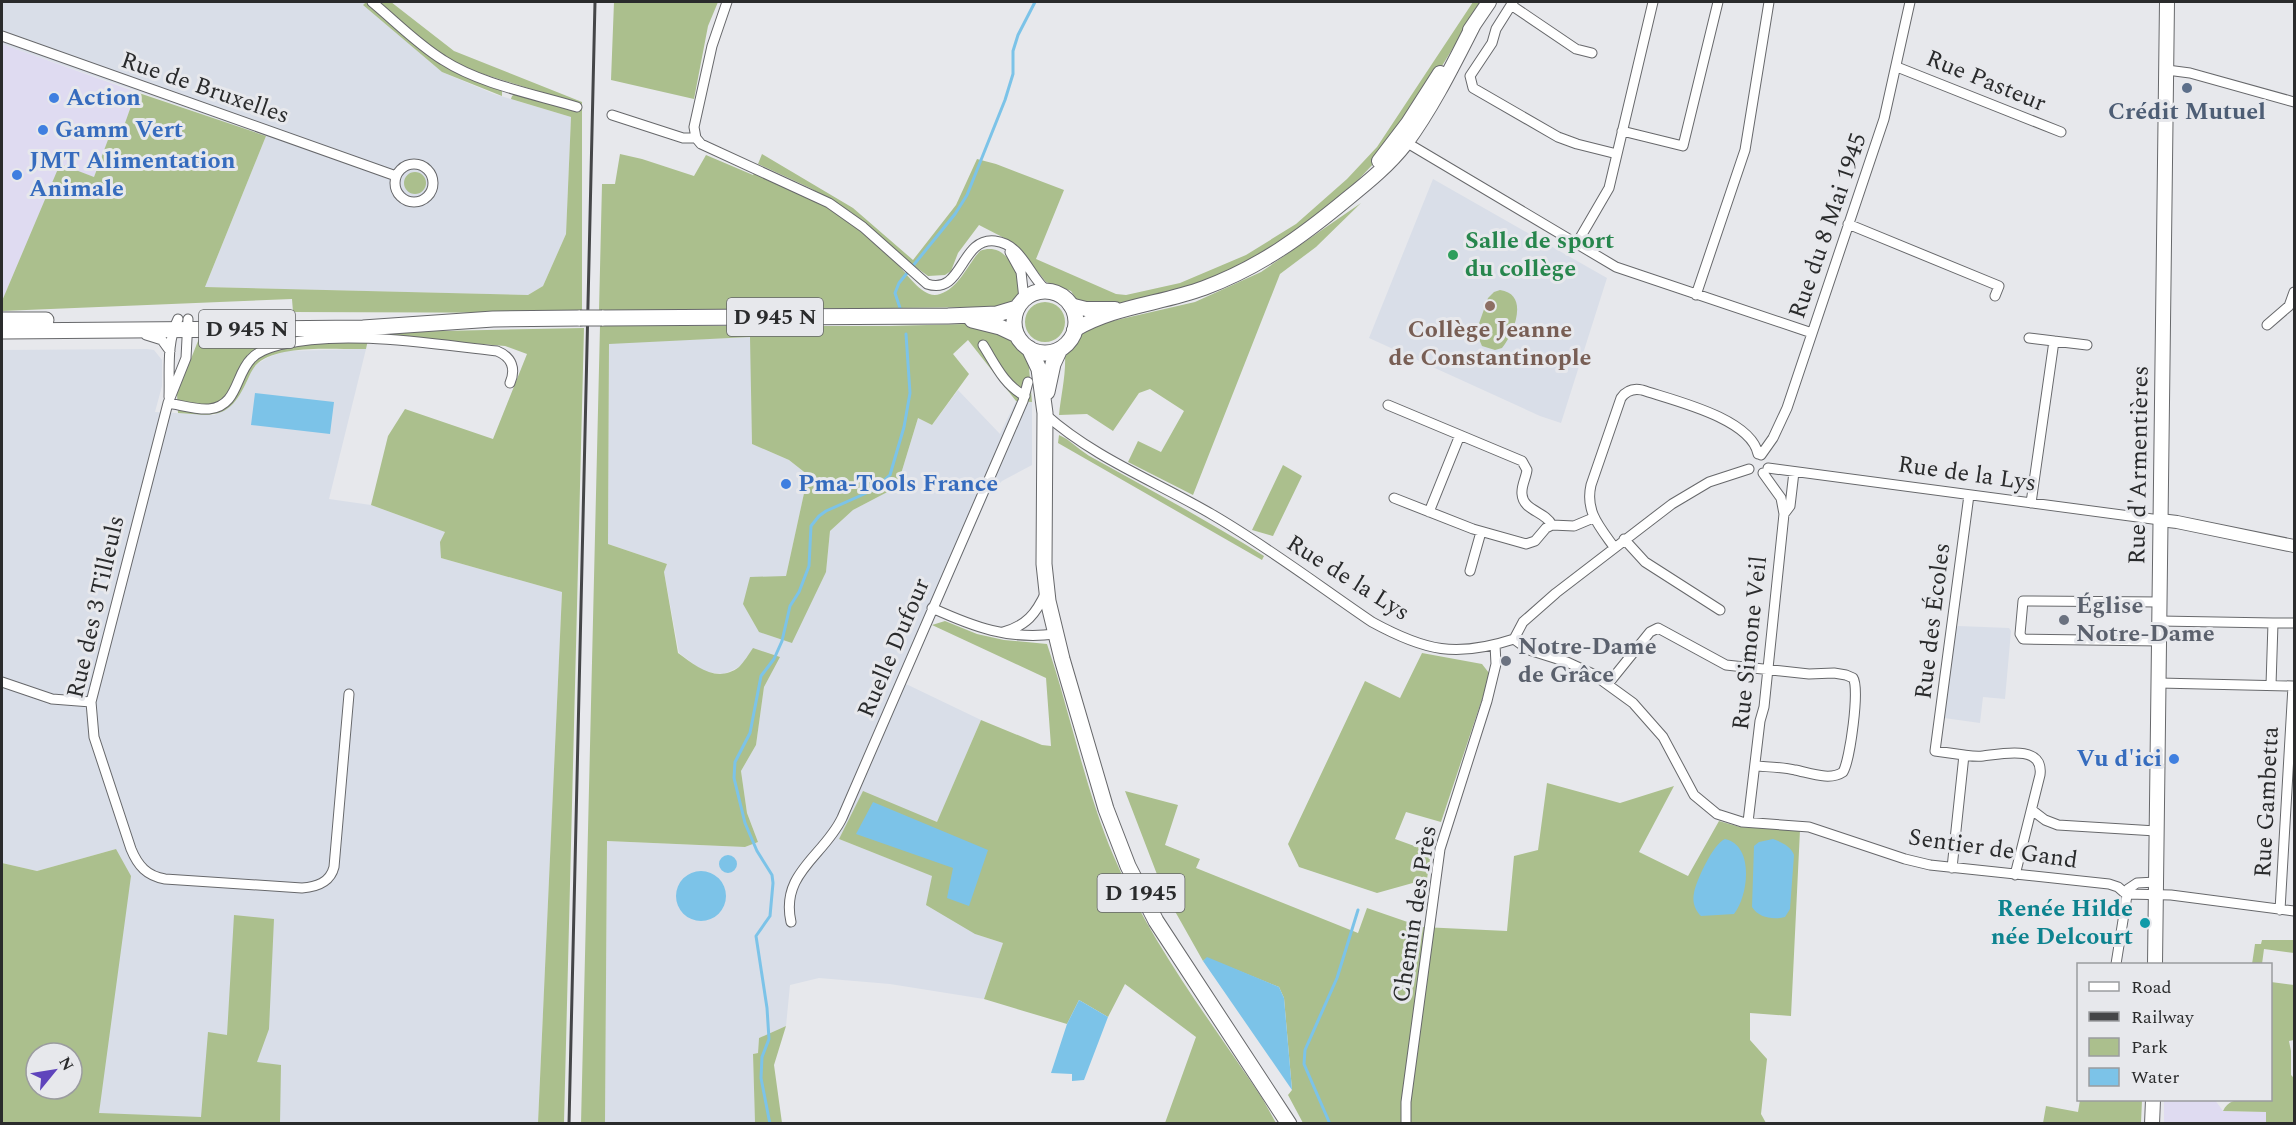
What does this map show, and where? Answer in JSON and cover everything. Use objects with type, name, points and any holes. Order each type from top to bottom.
[{"type":"main road","points":[[1074,330],[1092,320],[1191,292],[1241,272],[1297,240],[1344,201],[1401,140],[1489,2]]},
{"type":"main road","name":"Rue d'Armentières","points":[[2155,963],[2167,2]]},
{"type":"main road","points":[[1047,291],[1060,295],[1070,305],[1075,315],[1074,330],[1068,342],[1060,349],[1043,352],[1029,348],[1017,335],[1014,322],[1021,304],[1033,293],[1047,291]]},
{"type":"main road","name":"D 945 N","points":[[2,331],[96,330],[182,324],[446,317],[492,319],[948,316],[997,314],[1021,304]]},
{"type":"main road","points":[[1070,305],[1086,309],[1126,309]]},
{"type":"main road","name":"D 945 N","points":[[948,316],[1000,327],[1017,335]]},
{"type":"main road","name":"D 945 N","points":[[2,320],[182,324]]},
{"type":"main road","name":"D 1945","points":[[1029,348],[1039,369],[1045,413]]},
{"type":"main road","name":"D 1945","points":[[1060,349],[1049,379],[1045,413],[1044,564],[1055,634],[1102,796],[1113,831],[1133,876],[1163,931],[1289,1124]]},
{"type":"main road","points":[[2152,1101],[2152,1124]]},
{"type":"street","points":[[372,2],[428,49],[454,67],[509,87],[577,107]]},
{"type":"street","points":[[727,2],[708,63],[694,127],[696,138],[704,146],[829,203],[855,221],[927,284],[942,285],[956,276],[968,254],[976,246],[989,241],[1003,243],[1020,255],[1040,285],[1047,291]]},
{"type":"street","points":[[1577,243],[1608,191],[1653,2]]},
{"type":"street","points":[[1622,131],[1683,146],[1718,2]]},
{"type":"street","points":[[1696,295],[1745,150],[1769,2]]},
{"type":"street","name":"Rue du 8 Mai 1945","points":[[1760,454],[1775,434],[1787,408],[1884,119],[1910,2]]},
{"type":"street","points":[[1593,53],[1576,49],[1512,3],[1496,29],[1493,41],[1470,76],[1473,88],[1558,137],[1617,154]]},
{"type":"street","name":"Rue de Bruxelles","points":[[2,36],[396,176]]},
{"type":"street","name":"Rue Pasteur","points":[[1897,66],[2061,132]]},
{"type":"street","points":[[2167,70],[2190,73],[2295,102]]},
{"type":"street","points":[[612,115],[683,138],[696,138]]},
{"type":"street","points":[[1401,140],[1628,272],[1812,333]]},
{"type":"street","points":[[408,164],[422,165],[432,175],[432,189],[422,200],[408,201],[396,191],[396,176],[399,170],[408,164]]},
{"type":"street","points":[[1848,224],[1999,286],[1995,296]]},
{"type":"street","points":[[1003,243],[1018,265],[1024,286],[1021,304]]},
{"type":"street","points":[[2267,325],[2291,303],[2295,292]]},
{"type":"street","name":"Rue des 3 Tilleuls","points":[[168,403],[170,351],[182,324]]},
{"type":"street","name":"Rue des 3 Tilleuls","points":[[182,324],[186,358],[168,403],[91,702],[94,737],[131,849],[143,869],[152,876],[165,879],[302,888],[323,883],[329,878],[333,871],[349,694]]},
{"type":"street","points":[[96,330],[154,336],[162,340],[170,351]]},
{"type":"street","points":[[2029,338],[2087,345]]},
{"type":"street","points":[[168,403],[202,409],[218,407],[230,398],[246,365],[257,354],[288,343],[331,339],[405,341],[497,351],[507,357],[512,366],[513,375],[510,383]]},
{"type":"street","points":[[2031,502],[2054,341]]},
{"type":"street","points":[[983,345],[1006,382],[1012,389],[1025,396]]},
{"type":"street","name":"Ruelle Dufour","points":[[791,922],[788,902],[794,884],[804,867],[832,835],[843,818],[1025,396],[1028,382]]},
{"type":"street","points":[[1614,547],[1593,518],[1589,503],[1591,484],[1621,398],[1632,390],[1642,390],[1724,418],[1750,439],[1767,460],[1766,470],[1755,474],[1749,469]]},
{"type":"street","points":[[1388,405],[1522,461],[1527,470],[1521,493],[1523,501],[1528,507],[1545,515],[1552,525]]},
{"type":"street","name":"Rue de la Lys","points":[[1045,413],[1059,426],[1101,454],[1222,520],[1379,626],[1411,640],[1444,649],[1467,651],[1514,639]]},
{"type":"street","points":[[1429,512],[1460,435]]},
{"type":"street","points":[[1749,469],[1750,459],[1760,454]]},
{"type":"street","points":[[1514,639],[1526,619],[1624,539],[1694,489],[1749,469]]},
{"type":"street","name":"Rue de la Lys","points":[[1766,470],[2160,520]]},
{"type":"street","name":"Rue Simone Veil","points":[[1748,822],[1768,669],[1784,514],[1781,498],[1766,470]]},
{"type":"street","points":[[1784,514],[1790,506],[1794,472]]},
{"type":"street","name":"Rue des Écoles","points":[[1964,755],[1935,751],[1969,495]]},
{"type":"street","points":[[1395,498],[1480,532],[1529,544],[1552,525],[1574,526],[1593,518]]},
{"type":"street","points":[[2160,520],[2295,546]]},
{"type":"street","points":[[1470,571],[1480,532]]},
{"type":"street","points":[[1624,539],[1645,562],[1720,610]]},
{"type":"street","points":[[1001,633],[1027,622],[1039,607],[1047,590]]},
{"type":"street","points":[[2160,602],[2023,601],[2020,634],[2024,639],[2160,641]]},
{"type":"street","points":[[932,608],[979,628],[1001,633],[1017,636],[1055,634]]},
{"type":"street","points":[[2160,621],[2295,623]]},
{"type":"street","points":[[2159,683],[2271,685],[2273,623]]},
{"type":"street","points":[[1608,684],[1650,632],[1658,628],[1665,629],[1720,663],[1809,674],[1834,673],[1850,677],[1856,688],[1852,733],[1846,767],[1839,775],[1830,776],[1794,769],[1756,766]]},
{"type":"street","name":"Sentier de Gand","points":[[1514,639],[1529,650],[1576,665],[1608,684],[1633,704],[1658,731],[1698,799],[1722,817],[1748,822],[1809,826],[1914,861],[1952,868],[2109,884],[2118,887],[2126,894]]},
{"type":"street","name":"Chemin des Près","points":[[1406,1124],[1406,1102],[1440,849],[1487,701],[1496,664],[1495,645]]},
{"type":"street","points":[[2,682],[52,699],[91,702]]},
{"type":"street","name":"Rue Gambetta","points":[[2271,685],[2293,686],[2290,822],[2280,910]]},
{"type":"street","points":[[1952,868],[1964,755],[2027,754],[2035,758],[2040,765],[2040,772],[2015,874]]},
{"type":"street","points":[[2031,810],[2045,820],[2058,825],[2156,831]]},
{"type":"street","points":[[2116,963],[2126,894],[2156,888],[2295,911]]},
{"type":"shaded area","points":[[2,2],[366,2],[363,5],[442,72],[494,94],[571,117],[566,234],[543,286],[528,295],[205,287],[266,136],[2,44]]},
{"type":"shaded area","points":[[2,44],[136,92],[119,140],[109,137],[94,177],[60,165],[2,301]]},
{"type":"shaded area","name":"Collège Jeanne de Constantinople","points":[[1433,179],[1607,278],[1561,423],[1540,416],[1369,338]]},
{"type":"shaded area","points":[[751,337],[752,444],[789,460],[808,475],[786,577],[743,604],[826,572],[830,531],[853,510],[897,487],[918,418],[932,425],[958,390],[1000,434],[1016,401],[1032,402],[1032,465],[1002,481],[989,494],[906,684],[981,720],[937,823],[863,792],[839,839],[933,876],[975,934],[1003,943],[984,999],[890,984],[819,978],[790,985],[786,1026],[759,1038],[758,1053],[753,1054],[755,1123],[605,1124],[607,841],[745,847],[758,842],[747,813],[741,771],[756,745],[764,687],[779,657],[739,667],[724,674],[704,672],[679,653],[664,572],[667,564],[608,544],[609,343]]},
{"type":"shaded area","points":[[366,349],[329,499],[371,505],[445,532],[441,558],[562,592],[538,1123],[280,1124],[280,1121],[99,1114],[116,849],[37,871],[2,863],[2,350],[154,350],[162,360],[162,386],[155,412],[215,415],[257,364],[269,357],[285,351]]},
{"type":"shaded area","points":[[1958,626],[2009,628],[2011,631],[2005,699],[1983,697],[1980,723],[1944,718]]},
{"type":"shaded area","points":[[2164,1101],[2216,1101],[2223,1111],[2267,1112],[2266,1123],[2164,1124]]},
{"type":"green space","points":[[366,2],[439,62],[502,89],[502,96],[442,72],[363,5]]},
{"type":"green space","points":[[378,2],[391,2],[454,51],[582,102],[582,313],[293,312],[292,299],[2,311],[2,301],[60,164],[94,177],[109,137],[119,140],[136,92],[266,136],[205,287],[528,295],[543,286],[566,234],[571,117],[511,99],[515,94],[578,112],[578,104],[461,67],[434,50]]},
{"type":"green space","points":[[614,2],[718,2],[708,26],[694,99],[611,80]]},
{"type":"green space","points":[[1473,2],[1482,2],[1411,114],[1385,150],[1341,196],[1290,237],[1233,269],[1173,291],[1138,300],[1103,305],[1079,303],[1071,291],[1046,282],[1014,243],[979,225],[958,253],[951,271],[945,275],[928,276],[851,212],[810,188],[758,164],[762,154],[853,208],[913,260],[956,205],[977,159],[996,164],[1064,190],[1036,259],[1116,294],[1126,295],[1180,283],[1246,255],[1296,224],[1347,179],[1377,147]]},
{"type":"green space","points":[[620,154],[694,176],[706,155],[753,175],[755,172],[812,199],[845,219],[897,264],[916,285],[934,295],[953,287],[980,251],[989,249],[997,251],[1010,261],[1017,277],[1019,294],[1012,303],[996,307],[599,311],[602,184],[615,184]]},
{"type":"green space","points":[[415,172],[423,175],[426,183],[423,191],[415,194],[407,191],[404,183],[407,175]]},
{"type":"green space","points":[[1361,203],[1316,247],[1280,274],[1193,495],[1128,462],[1138,441],[1161,452],[1184,411],[1150,389],[1139,393],[1113,431],[1087,414],[1059,415],[1065,356],[1082,334],[1095,325],[1195,302],[1261,272]]},
{"type":"green space","points":[[1500,290],[1509,293],[1515,299],[1517,315],[1507,341],[1502,348],[1495,350],[1482,346],[1476,332],[1488,298]]},
{"type":"green space","points":[[1045,302],[1053,303],[1059,308],[1064,314],[1064,330],[1059,336],[1053,341],[1045,342],[1037,341],[1031,336],[1026,330],[1025,322],[1026,314],[1031,308],[1037,303]]},
{"type":"green space","points":[[965,324],[1005,333],[1028,356],[1032,402],[1016,401],[968,340],[953,354],[969,374],[932,425],[918,418],[897,487],[853,510],[830,531],[826,572],[792,643],[759,632],[743,604],[750,577],[786,576],[808,475],[789,460],[752,444],[750,337],[609,344],[608,544],[667,564],[664,572],[678,653],[699,668],[723,674],[731,672],[739,667],[753,648],[780,657],[764,687],[756,745],[741,771],[747,813],[758,842],[745,847],[607,841],[605,1123],[581,1124],[600,326]]},
{"type":"green space","points":[[584,328],[564,1123],[538,1123],[562,592],[441,558],[440,542],[445,532],[371,505],[388,436],[405,409],[493,439],[527,354],[505,346],[369,335],[366,349],[295,350],[268,357],[256,365],[238,398],[231,406],[217,414],[178,413],[177,394],[200,336]]},
{"type":"green space","points":[[1059,435],[1089,455],[1264,556],[1262,560],[1058,443]]},
{"type":"green space","points":[[1283,465],[1302,476],[1273,536],[1252,530]]},
{"type":"green space","points":[[945,621],[977,634],[1004,640],[1047,644],[1095,805],[1114,857],[1129,889],[1163,951],[1262,1098],[1276,1123],[1165,1123],[1196,1037],[1125,984],[1108,1017],[1079,1000],[1067,1024],[984,999],[1003,943],[975,934],[926,905],[932,876],[839,839],[863,791],[937,822],[981,720],[1042,745],[1051,746],[1046,678],[932,625]]},
{"type":"green space","points":[[1422,653],[1482,664],[1489,673],[1441,822],[1406,812],[1395,839],[1431,852],[1427,879],[1377,893],[1299,867],[1288,844],[1365,681],[1400,698]]},
{"type":"green space","points":[[1547,783],[1620,803],[1674,786],[1639,852],[1688,876],[1719,821],[1740,827],[1800,830],[1791,1016],[1750,1013],[1750,1040],[1767,1059],[1761,1114],[1766,1123],[1303,1123],[1288,1095],[1292,1090],[1284,998],[1279,987],[1207,958],[1203,961],[1163,890],[1125,791],[1178,805],[1165,845],[1200,859],[1196,868],[1358,933],[1367,908],[1422,927],[1507,931],[1514,856],[1538,850]]},
{"type":"green space","points":[[116,849],[131,876],[99,1113],[201,1117],[208,1032],[227,1035],[234,915],[274,919],[269,1029],[257,1062],[281,1065],[280,1123],[2,1123],[2,863],[37,871]]},
{"type":"green space","points":[[2262,940],[2294,940],[2294,953],[2264,949],[2262,963],[2252,963],[2255,944],[2261,944]]},
{"type":"green space","points":[[2272,982],[2294,985],[2294,1040],[2289,1041],[2291,1075],[2294,1078],[2294,1123],[2266,1123],[2266,1112],[2223,1111],[2231,1102],[2272,1101]]},
{"type":"green space","points":[[786,1026],[774,1065],[782,1123],[755,1123],[753,1054],[758,1053],[759,1038]]},
{"type":"green space","points":[[2080,1101],[2142,1101],[2141,1123],[2043,1123],[2046,1106],[2078,1112]]},
{"type":"water","points":[[255,393],[334,402],[330,434],[251,425]]},
{"type":"water","points":[[873,802],[988,850],[969,906],[947,898],[953,868],[856,834]]},
{"type":"water","points":[[1725,839],[1734,843],[1745,860],[1743,895],[1734,914],[1701,916],[1694,903],[1695,887],[1710,855]]},
{"type":"water","points":[[1773,839],[1788,847],[1794,855],[1790,909],[1785,917],[1776,918],[1762,916],[1752,907],[1754,846],[1759,842]]},
{"type":"water","points":[[728,855],[734,858],[737,864],[734,870],[728,873],[722,870],[719,864],[722,858]]},
{"type":"water","points":[[701,871],[710,873],[721,882],[726,896],[724,905],[715,916],[701,921],[692,919],[681,910],[676,896],[678,887],[687,876]]},
{"type":"water","points":[[1207,957],[1279,987],[1284,998],[1292,1090],[1203,961]]},
{"type":"water","points":[[1079,1000],[1108,1017],[1084,1080],[1072,1081],[1072,1074],[1051,1073],[1067,1024]]},
{"type":"waterway","points":[[900,308],[895,293],[899,283],[955,214],[967,195],[1005,100],[1013,74],[1013,51],[1018,35],[1035,2]]},
{"type":"waterway","points":[[770,1124],[761,1078],[762,1057],[769,1039],[767,1008],[756,936],[770,916],[773,883],[772,875],[757,851],[745,823],[734,778],[735,762],[750,733],[761,676],[774,659],[782,641],[790,606],[799,592],[809,566],[811,526],[826,511],[873,490],[890,475],[904,427],[910,393],[906,334]]},
{"type":"waterway","points":[[1330,1124],[1304,1064],[1305,1050],[1337,978],[1358,910]]},
{"type":"railway","points":[[569,1124],[595,2]]},
{"type":"place","name":"Crédit Mutuel","points":[[2187,88]]},
{"type":"place","name":"Action","points":[[54,98]]},
{"type":"place","name":"Gamm Vert","points":[[43,130]]},
{"type":"place","name":"JMT Alimentation Animale","points":[[17,175]]},
{"type":"place","name":"Salle de sport du collège","points":[[1453,255]]},
{"type":"place","name":"Collège Jeanne de Constantinople","points":[[1490,306]]},
{"type":"place","name":"Pma-Tools France","points":[[786,484]]},
{"type":"place","name":"Église Notre-Dame","points":[[2064,620]]},
{"type":"place","name":"Notre-Dame de Grâce","points":[[1506,661]]},
{"type":"place","name":"Vu d'ici","points":[[2174,759]]},
{"type":"place","name":"Renée Hilde née Delcourt","points":[[2145,923]]}]
